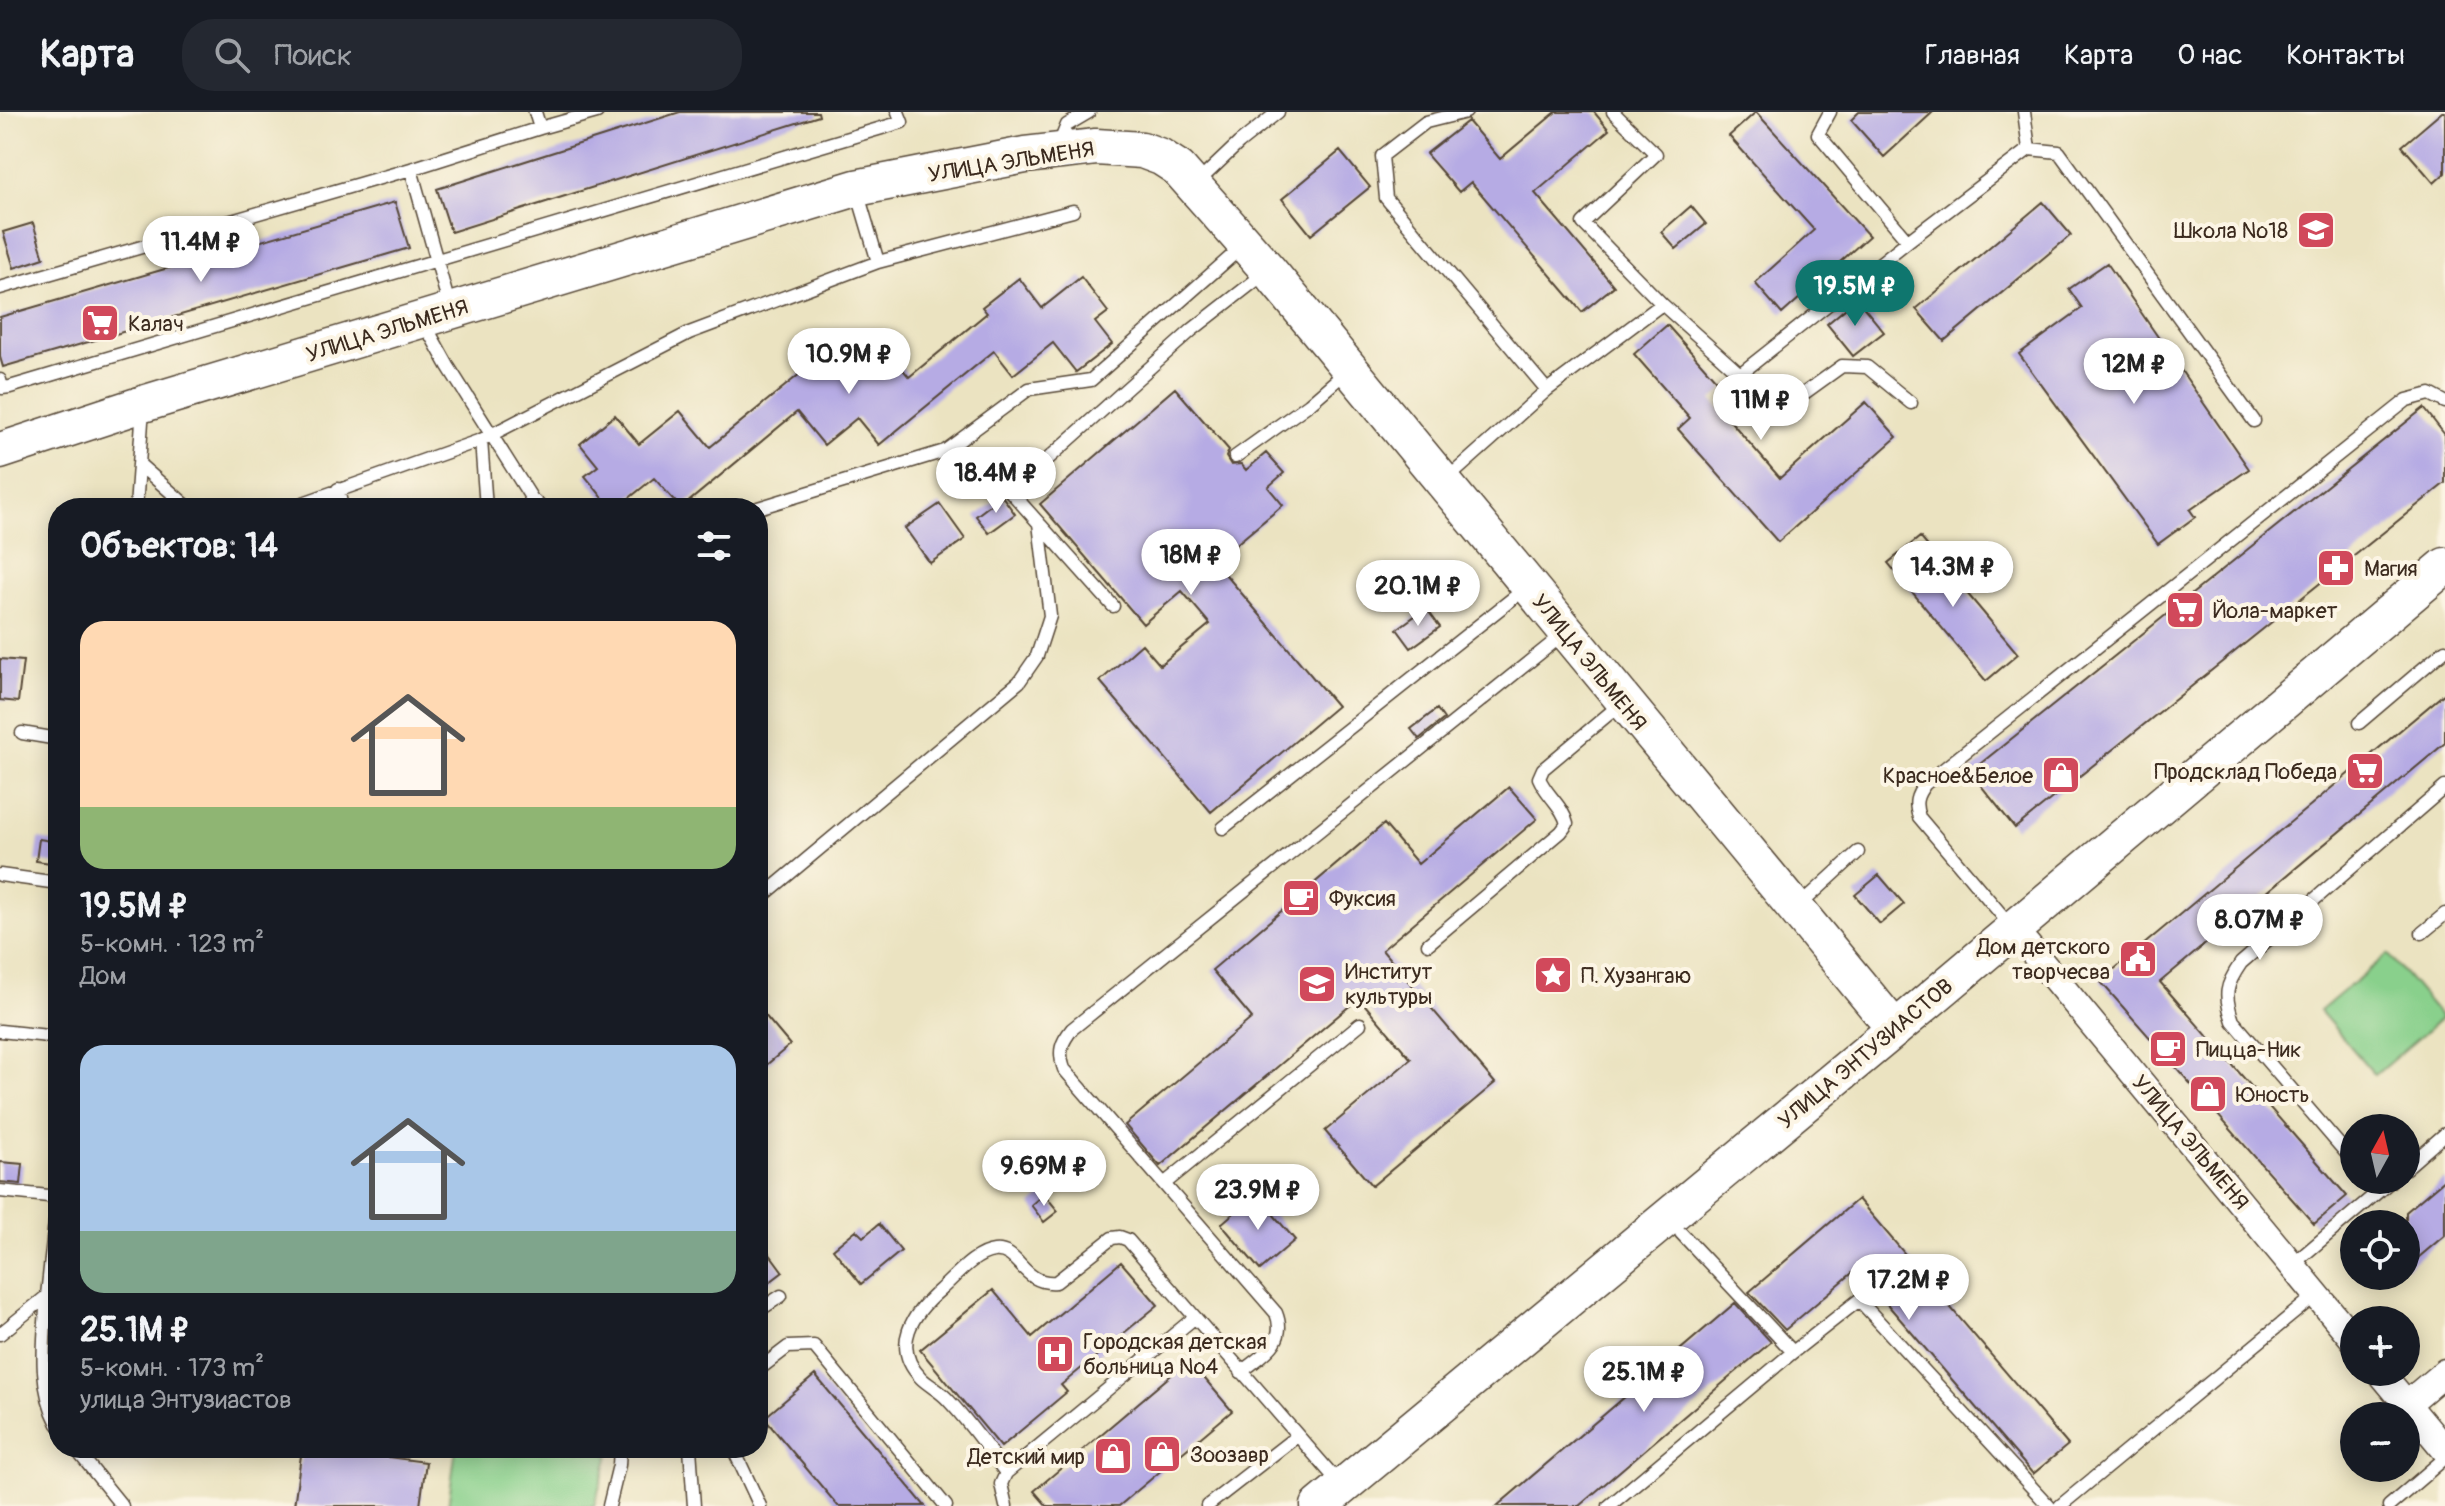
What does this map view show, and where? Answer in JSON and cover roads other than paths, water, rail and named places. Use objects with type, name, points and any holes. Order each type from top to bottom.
[{"type":"main road","name":"УЛИЦА ЭЛЬМЕНЯ","points":[[0,451],[143,404],[856,188],[1058,150],[1109,147],[1142,150],[1169,162],[1195,185],[1269,271],[1895,1029]]},
{"type":"main road","name":"УЛИЦА ЭНТУЗИАСТОВ","points":[[1674,1225],[1895,1029],[2020,936],[2445,566]]},
{"type":"main road","name":"УЛИЦА ЭНТУЗИАСТОВ","points":[[1342,1500],[2020,936],[2445,594]]},
{"type":"street","name":"УЛИЦА ЭЛЬМЕНЯ","points":[[2020,936],[2340,1323]]},
{"type":"street","points":[[2409,1402],[2445,1372]]},
{"type":"street","points":[[2392,1386],[2405,1402]]},
{"type":"street","points":[[2420,1420],[2445,1450]]},
{"type":"lane","points":[[535,112],[540,128]]},
{"type":"lane","points":[[0,288],[597,112]]},
{"type":"lane","points":[[0,380],[2,388],[10,387],[902,122],[898,112]]},
{"type":"lane","points":[[1058,150],[1060,137],[1067,125],[1089,112]]},
{"type":"lane","points":[[1195,185],[1239,143],[1278,112]]},
{"type":"lane","points":[[1466,112],[1426,122],[1382,156],[1386,198],[1547,390]]},
{"type":"lane","points":[[1613,112],[1656,154],[1583,223],[1662,304],[1740,374],[1774,415],[1842,366],[1867,367],[1911,403]]},
{"type":"lane","points":[[1830,112],[1818,134],[1908,241]]},
{"type":"lane","points":[[2024,112],[2029,149]]},
{"type":"lane","points":[[1740,374],[2029,149],[2059,152],[2254,421]]},
{"type":"lane","points":[[411,169],[436,259],[436,315],[448,366],[486,436],[531,498]]},
{"type":"lane","points":[[856,188],[878,262]]},
{"type":"lane","points":[[315,498],[486,436],[689,333],[878,262],[1073,211]]},
{"type":"lane","points":[[768,505],[945,451],[1029,389],[1091,380],[1245,244]]},
{"type":"lane","points":[[1113,606],[1011,492],[1192,330],[1269,271]]},
{"type":"lane","points":[[1444,482],[1547,390],[1662,304]]},
{"type":"lane","points":[[1235,457],[1309,404],[1349,368]]},
{"type":"lane","points":[[2020,936],[1919,817],[1915,806],[1917,795],[1925,784],[2407,400],[2430,394],[2445,402]]},
{"type":"lane","points":[[137,498],[143,404]]},
{"type":"lane","points":[[486,436],[486,498]]},
{"type":"lane","points":[[140,465],[178,498]]},
{"type":"lane","points":[[338,489],[340,498]]},
{"type":"lane","points":[[768,892],[1019,682],[1037,656],[1050,616],[1039,523]]},
{"type":"lane","points":[[1223,828],[1528,586]]},
{"type":"lane","points":[[1241,1372],[1274,1344],[1280,1334],[1281,1325],[1276,1313],[1064,1069],[1059,1054],[1062,1042],[1072,1029],[1566,633]]},
{"type":"lane","points":[[2359,723],[2445,650]]},
{"type":"lane","points":[[1428,944],[1561,832],[1567,824],[1565,815],[1542,786],[1539,778],[1543,769],[1623,702]]},
{"type":"lane","points":[[22,733],[48,737]]},
{"type":"lane","points":[[2340,1146],[2233,1021],[2226,1002],[2229,981],[2241,963],[2445,787]]},
{"type":"lane","points":[[1795,910],[1858,852]]},
{"type":"lane","points":[[0,875],[48,882]]},
{"type":"lane","points":[[2422,933],[2445,914]]},
{"type":"lane","points":[[1164,1184],[1360,1024]]},
{"type":"lane","points":[[0,1031],[48,1036]]},
{"type":"lane","points":[[2420,1156],[2445,1134]]},
{"type":"lane","points":[[0,1191],[48,1198]]},
{"type":"lane","points":[[2292,1265],[2375,1194]]},
{"type":"lane","points":[[1674,1225],[1793,1352]]},
{"type":"lane","points":[[1006,1473],[947,1398],[922,1380],[910,1366],[906,1347],[910,1323],[923,1304],[983,1253],[998,1250],[1011,1256],[1034,1280],[1056,1282],[1112,1238],[1120,1237],[1128,1240],[1297,1436],[1342,1500]]},
{"type":"lane","points":[[48,1289],[43,1368],[48,1400]]},
{"type":"lane","points":[[2060,1506],[2317,1294]]},
{"type":"lane","points":[[0,1334],[47,1296]]},
{"type":"lane","points":[[768,1304],[781,1296]]},
{"type":"lane","points":[[1609,1506],[1859,1300],[2049,1506]]},
{"type":"lane","points":[[1006,1506],[1001,1484],[1006,1473],[1194,1318]]},
{"type":"lane","points":[[768,1362],[788,1347],[814,1346],[946,1506]]},
{"type":"lane","points":[[43,1368],[48,1369]]},
{"type":"lane","points":[[1207,1506],[1297,1436]]},
{"type":"lane","points":[[83,1458],[122,1506]]},
{"type":"lane","points":[[609,1506],[619,1458]]},
{"type":"lane","points":[[691,1458],[694,1506]]},
{"type":"lane","points":[[738,1458],[760,1506]]},
{"type":"lane","points":[[2389,1506],[2445,1458]]},
{"type":"place","name":"Школа №18","points":[[2316,230]]},
{"type":"place","name":"Калач","points":[[100,323]]},
{"type":"place","name":"Магия","points":[[2336,568]]},
{"type":"place","name":"Йола-маркет","points":[[2185,610]]},
{"type":"place","name":"Продсклад Победа","points":[[2365,771]]},
{"type":"place","name":"Красное&Белое","points":[[2061,775]]},
{"type":"place","name":"Фуксия","points":[[1301,898]]},
{"type":"place","name":"Дом детского творчесва","points":[[2138,959]]},
{"type":"place","name":"П. Хузангаю","points":[[1553,975]]},
{"type":"place","name":"Институт культуры","points":[[1317,984]]},
{"type":"place","name":"Пицца-Ник","points":[[2168,1049]]},
{"type":"place","name":"Юность","points":[[2208,1094]]},
{"type":"place","name":"Городская детская больница №4","points":[[1055,1354]]},
{"type":"place","name":"Зоозавр","points":[[1162,1454]]},
{"type":"place","name":"Детский мир","points":[[1113,1456]]}]
